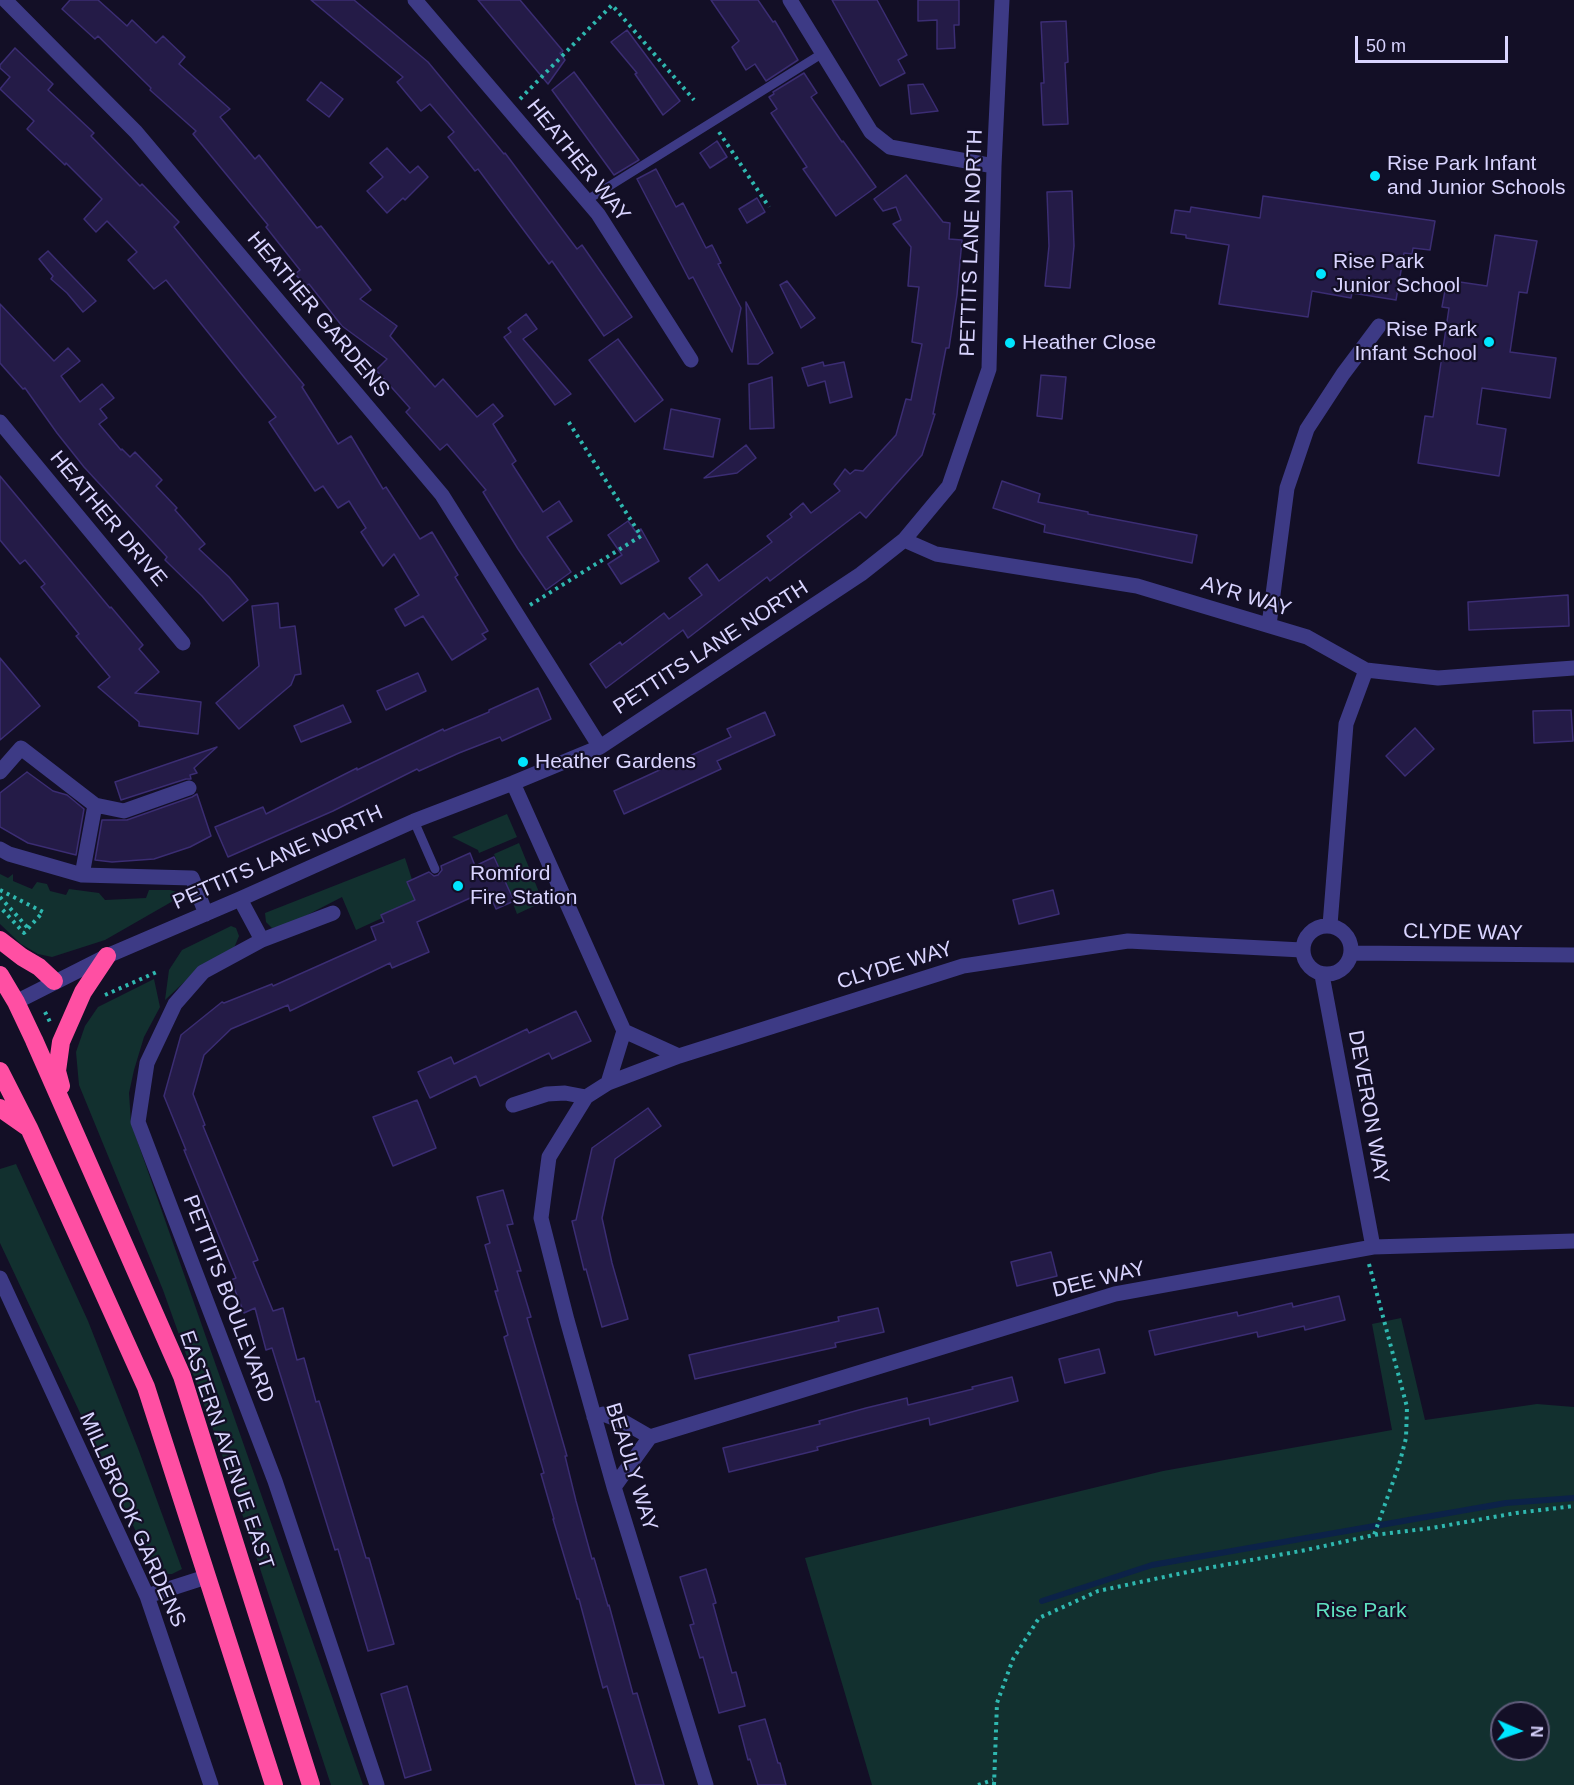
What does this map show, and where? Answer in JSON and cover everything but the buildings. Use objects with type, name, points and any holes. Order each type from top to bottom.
[{"type":"highway","points":[[0,940],[39,967],[54,981]]},
{"type":"highway","points":[[73,1128],[57,1071],[59,1051],[83,992],[107,956]]},
{"type":"highway","name":"EASTERN AVENUE EAST","points":[[0,975],[8,1004],[73,1128],[182,1376],[311,1785]]},
{"type":"highway","points":[[0,1071],[29,1128],[146,1387],[274,1785]]},
{"type":"highway","points":[[0,1108],[29,1128]]},
{"type":"street","name":"HEATHER GARDENS","points":[[5,0],[136,132],[442,495],[600,747]]},
{"type":"street","name":"HEATHER WAY","points":[[415,0],[598,214],[691,360]]},
{"type":"street","points":[[790,0],[871,132],[890,147],[994,166]]},
{"type":"street","name":"PETTITS LANE NORTH","points":[[8,1004],[107,956],[414,820],[600,747],[861,574],[904,540],[949,486],[989,369],[994,166],[997,143],[1002,0]]},
{"type":"street","points":[[1269,625],[1287,488],[1308,429],[1343,374],[1379,326]]},
{"type":"street","name":"HEATHER DRIVE","points":[[0,422],[183,643]]},
{"type":"street","name":"AYR WAY","points":[[904,540],[936,554],[1137,586],[1307,637],[1366,670],[1438,678],[1574,668]]},
{"type":"street","points":[[1330,925],[1346,724],[1366,670]]},
{"type":"street","points":[[0,772],[21,748],[95,805],[124,812],[189,788]]},
{"type":"street","points":[[513,783],[624,1030],[679,1056]]},
{"type":"street","points":[[82,875],[95,805]]},
{"type":"street","points":[[0,849],[9,854],[82,875],[192,878],[206,914]]},
{"type":"street","points":[[240,899],[262,940]]},
{"type":"street","name":"PETTITS BOULEVARD","points":[[333,914],[262,940],[203,972],[175,1004],[147,1063],[138,1122],[275,1481],[377,1785]]},
{"type":"street","points":[[1330,925],[1342,929],[1351,941],[1352,953],[1339,971],[1322,975],[1313,972],[1305,964],[1302,950],[1306,937],[1316,928],[1330,925]]},
{"type":"street","name":"CLYDE WAY","points":[[549,1157],[586,1097],[608,1083],[679,1056],[963,966],[1128,941],[1302,950]]},
{"type":"street","name":"CLYDE WAY","points":[[1352,953],[1574,955]]},
{"type":"street","name":"DEVERON WAY","points":[[1322,975],[1369,1248]]},
{"type":"street","points":[[608,1083],[624,1030]]},
{"type":"street","points":[[513,1105],[547,1094],[565,1093],[586,1097]]},
{"type":"street","name":"BEAULY WAY","points":[[549,1157],[541,1218],[614,1487],[706,1785]]},
{"type":"street","name":"DEE WAY","points":[[650,1437],[1115,1294],[1369,1248],[1574,1241]]},
{"type":"street","name":"MILLBROOK GARDENS","points":[[0,1278],[147,1596],[211,1785]]},
{"type":"street","points":[[594,1417],[603,1414],[624,1422],[650,1437],[614,1487]]},
{"type":"street","points":[[147,1596],[206,1576]]},
{"type":"lane","points":[[587,200],[823,53]]},
{"type":"lane","points":[[414,820],[435,869]]},
{"type":"path","points":[[509,110],[612,5],[694,100]]},
{"type":"path","points":[[712,122],[769,207]]},
{"type":"path","points":[[516,614],[641,536],[568,421]]},
{"type":"path","points":[[0,890],[44,912],[24,933],[0,907]]},
{"type":"path","points":[[0,897],[28,928]]},
{"type":"path","points":[[100,998],[159,971]]},
{"type":"path","points":[[1369,1248],[1407,1407],[1406,1438],[1399,1465],[1374,1535]]},
{"type":"path","points":[[978,1785],[994,1782],[997,1703],[1014,1659],[1039,1618],[1098,1591],[1197,1570],[1374,1535],[1574,1506]]},
{"type":"green space","points":[[507,814],[517,837],[479,853],[478,850],[452,837]]},
{"type":"green space","points":[[519,843],[543,902],[517,914],[494,854]]},
{"type":"green space","points":[[405,858],[421,907],[406,907],[356,930],[342,897],[284,927],[272,928],[266,922],[265,913]]},
{"type":"green space","points":[[0,874],[8,878],[13,874],[13,881],[32,889],[37,882],[47,884],[50,891],[66,895],[69,889],[99,893],[105,900],[146,898],[149,890],[170,890],[177,892],[180,897],[105,940],[52,957],[38,954],[21,944],[0,924]]},
{"type":"green space","points":[[231,926],[236,928],[239,936],[234,948],[195,972],[165,1000],[169,970],[182,950]]},
{"type":"green space","points":[[154,979],[160,1007],[144,1037],[134,1070],[129,1093],[131,1123],[363,1785],[331,1785],[230,1477],[163,1290],[79,1085],[76,1052],[85,1026],[98,1007]]},
{"type":"green space","points":[[16,1164],[88,1321],[139,1451],[182,1569],[172,1574],[161,1574],[154,1570],[0,1243],[0,1169]]},
{"type":"green space","name":"Rise Park","points":[[1401,1318],[1425,1420],[1537,1404],[1574,1407],[1574,1785],[872,1785],[805,1558],[1163,1471],[1392,1430],[1372,1324]]},
{"type":"waterway","points":[[1042,1601],[1152,1565],[1506,1503],[1574,1498]]},
{"type":"place","name":"Rise Park Infant and Junior Schools","points":[[1375,176]]},
{"type":"place","name":"Rise Park Junior School","points":[[1321,274]]},
{"type":"place","name":"Rise Park Infant School","points":[[1489,342]]},
{"type":"place","name":"Heather Close","points":[[1010,343]]},
{"type":"place","name":"Heather Gardens","points":[[523,762]]},
{"type":"place","name":"Romford Fire Station","points":[[458,886]]}]
